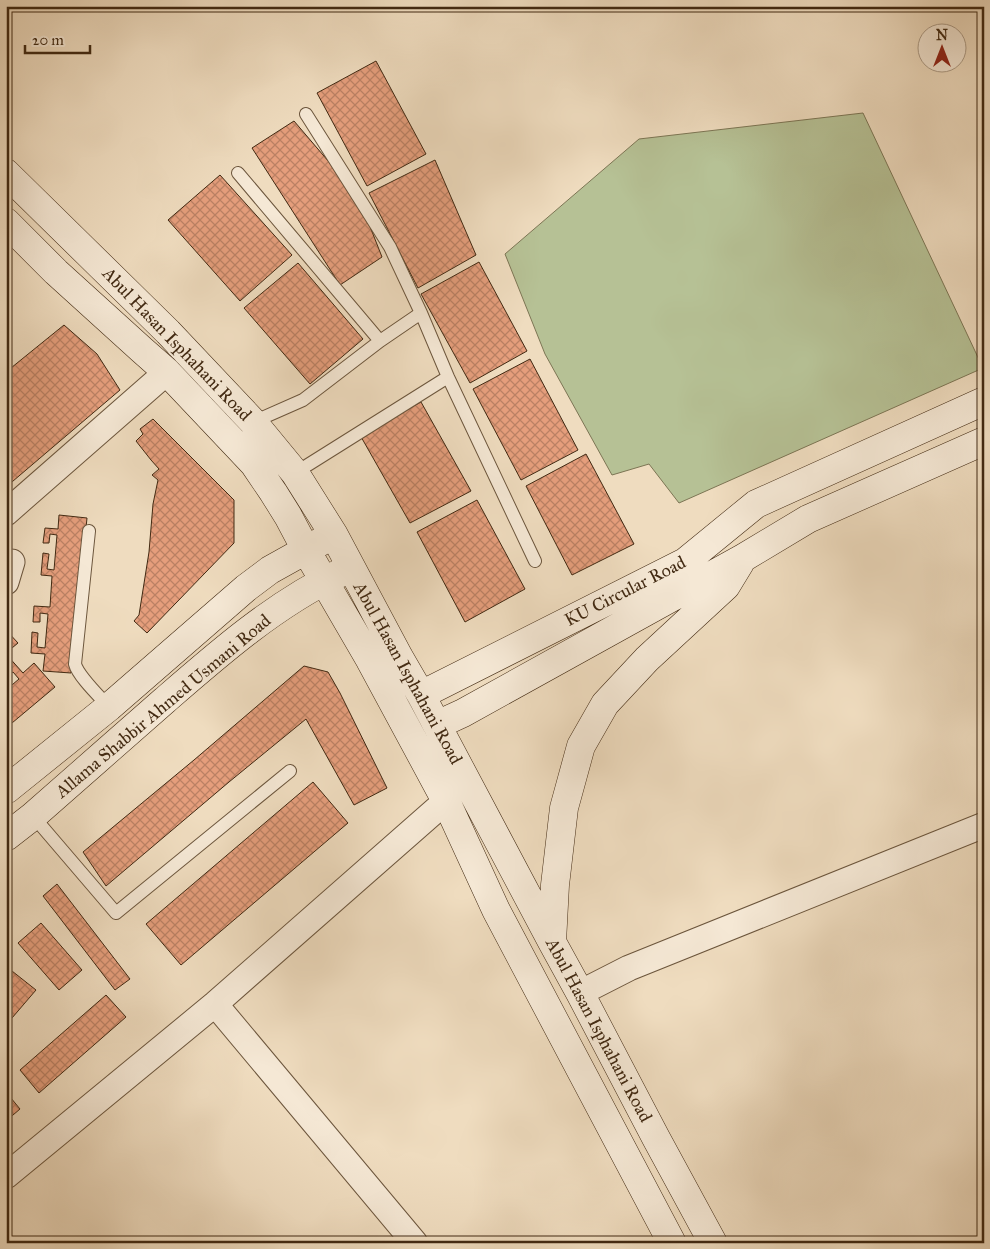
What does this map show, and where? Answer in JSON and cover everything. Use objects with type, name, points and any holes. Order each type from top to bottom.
[{"type":"main road","name":"Abul Hasan Isphahani Road","points":[[6,173],[168,332],[253,422],[295,473],[334,535],[421,694],[713,1243]]},
{"type":"main road","name":"Abul Hasan Isphahani Road","points":[[6,222],[56,272],[167,372],[254,464],[288,516],[370,660],[446,801],[496,910],[672,1243]]},
{"type":"main road","name":"KU Circular Road","points":[[421,694],[685,562],[756,504],[984,400]]},
{"type":"main road","name":"KU Circular Road","points":[[437,725],[463,713],[743,558],[808,519],[984,441]]},
{"type":"main road","points":[[552,942],[564,808],[581,746],[605,704],[647,658],[726,586],[743,558],[725,530]]},
{"type":"main road","name":"Allama Shabbir Ahmed Usmani Road","points":[[6,790],[109,707],[246,588],[270,570],[334,535]]},
{"type":"main road","name":"Allama Shabbir Ahmed Usmani Road","points":[[6,837],[33,816],[210,661],[273,612],[324,581],[351,568]]},
{"type":"street","points":[[6,513],[167,372]]},
{"type":"street","points":[[6,1176],[216,1004],[446,801]]},
{"type":"street","points":[[580,993],[629,968],[984,825]]},
{"type":"street","points":[[216,1004],[416,1243]]},
{"type":"lane","points":[[306,114],[390,247],[448,377],[535,560]]},
{"type":"lane","points":[[238,173],[380,342]]},
{"type":"lane","points":[[253,422],[303,400],[421,313]]},
{"type":"lane","points":[[295,473],[448,377]]},
{"type":"lane","points":[[89,531],[76,669],[109,707]]},
{"type":"lane","points":[[33,816],[116,913],[290,771]]},
{"type":"green space","points":[[863,113],[983,368],[679,503],[649,464],[612,475],[545,354],[505,254],[639,139]]},
{"type":"building","points":[[376,61],[426,154],[367,186],[317,93]]},
{"type":"building","points":[[294,121],[358,196],[382,257],[340,285],[252,148]]},
{"type":"building","points":[[435,160],[476,255],[418,288],[369,193]]},
{"type":"building","points":[[220,175],[292,255],[240,301],[168,220]]},
{"type":"building","points":[[479,262],[527,351],[470,383],[421,294]]},
{"type":"building","points":[[298,263],[363,339],[310,384],[244,308]]},
{"type":"building","points":[[64,325],[97,354],[120,390],[6,487],[6,372]]},
{"type":"building","points":[[530,359],[578,450],[521,480],[473,389]]},
{"type":"building","points":[[421,402],[471,491],[410,523],[360,435]]},
{"type":"building","points":[[153,419],[234,500],[234,543],[147,633],[134,621],[139,615],[149,552],[153,504],[158,480],[152,475],[159,469],[136,441],[143,434],[140,429]]},
{"type":"building","points":[[586,454],[634,544],[572,575],[526,486]]},
{"type":"building","points":[[477,500],[525,589],[465,622],[417,532]]},
{"type":"building","points":[[59,515],[87,518],[71,673],[43,671],[45,654],[31,653],[32,632],[38,633],[37,647],[45,648],[48,614],[40,613],[40,622],[33,622],[34,606],[50,607],[52,576],[41,575],[43,553],[49,554],[47,569],[54,570],[57,535],[50,534],[49,543],[43,543],[45,528],[58,529]]},
{"type":"building","points":[[6,630],[18,643],[6,653]]},
{"type":"building","points":[[6,654],[23,673],[34,663],[55,687],[6,728],[6,690],[19,679],[13,672],[8,676],[6,673]]},
{"type":"building","points":[[304,666],[328,672],[387,788],[354,805],[306,719],[106,886],[83,852]]},
{"type":"building","points":[[313,782],[348,823],[181,965],[146,924]]},
{"type":"building","points":[[57,884],[130,979],[115,990],[43,896]]},
{"type":"building","points":[[41,923],[82,970],[59,990],[18,943]]},
{"type":"building","points":[[12,971],[36,990],[6,1025],[6,979]]},
{"type":"building","points":[[106,995],[126,1017],[39,1093],[20,1070]]},
{"type":"building","points":[[6,1092],[20,1109],[6,1121]]}]
